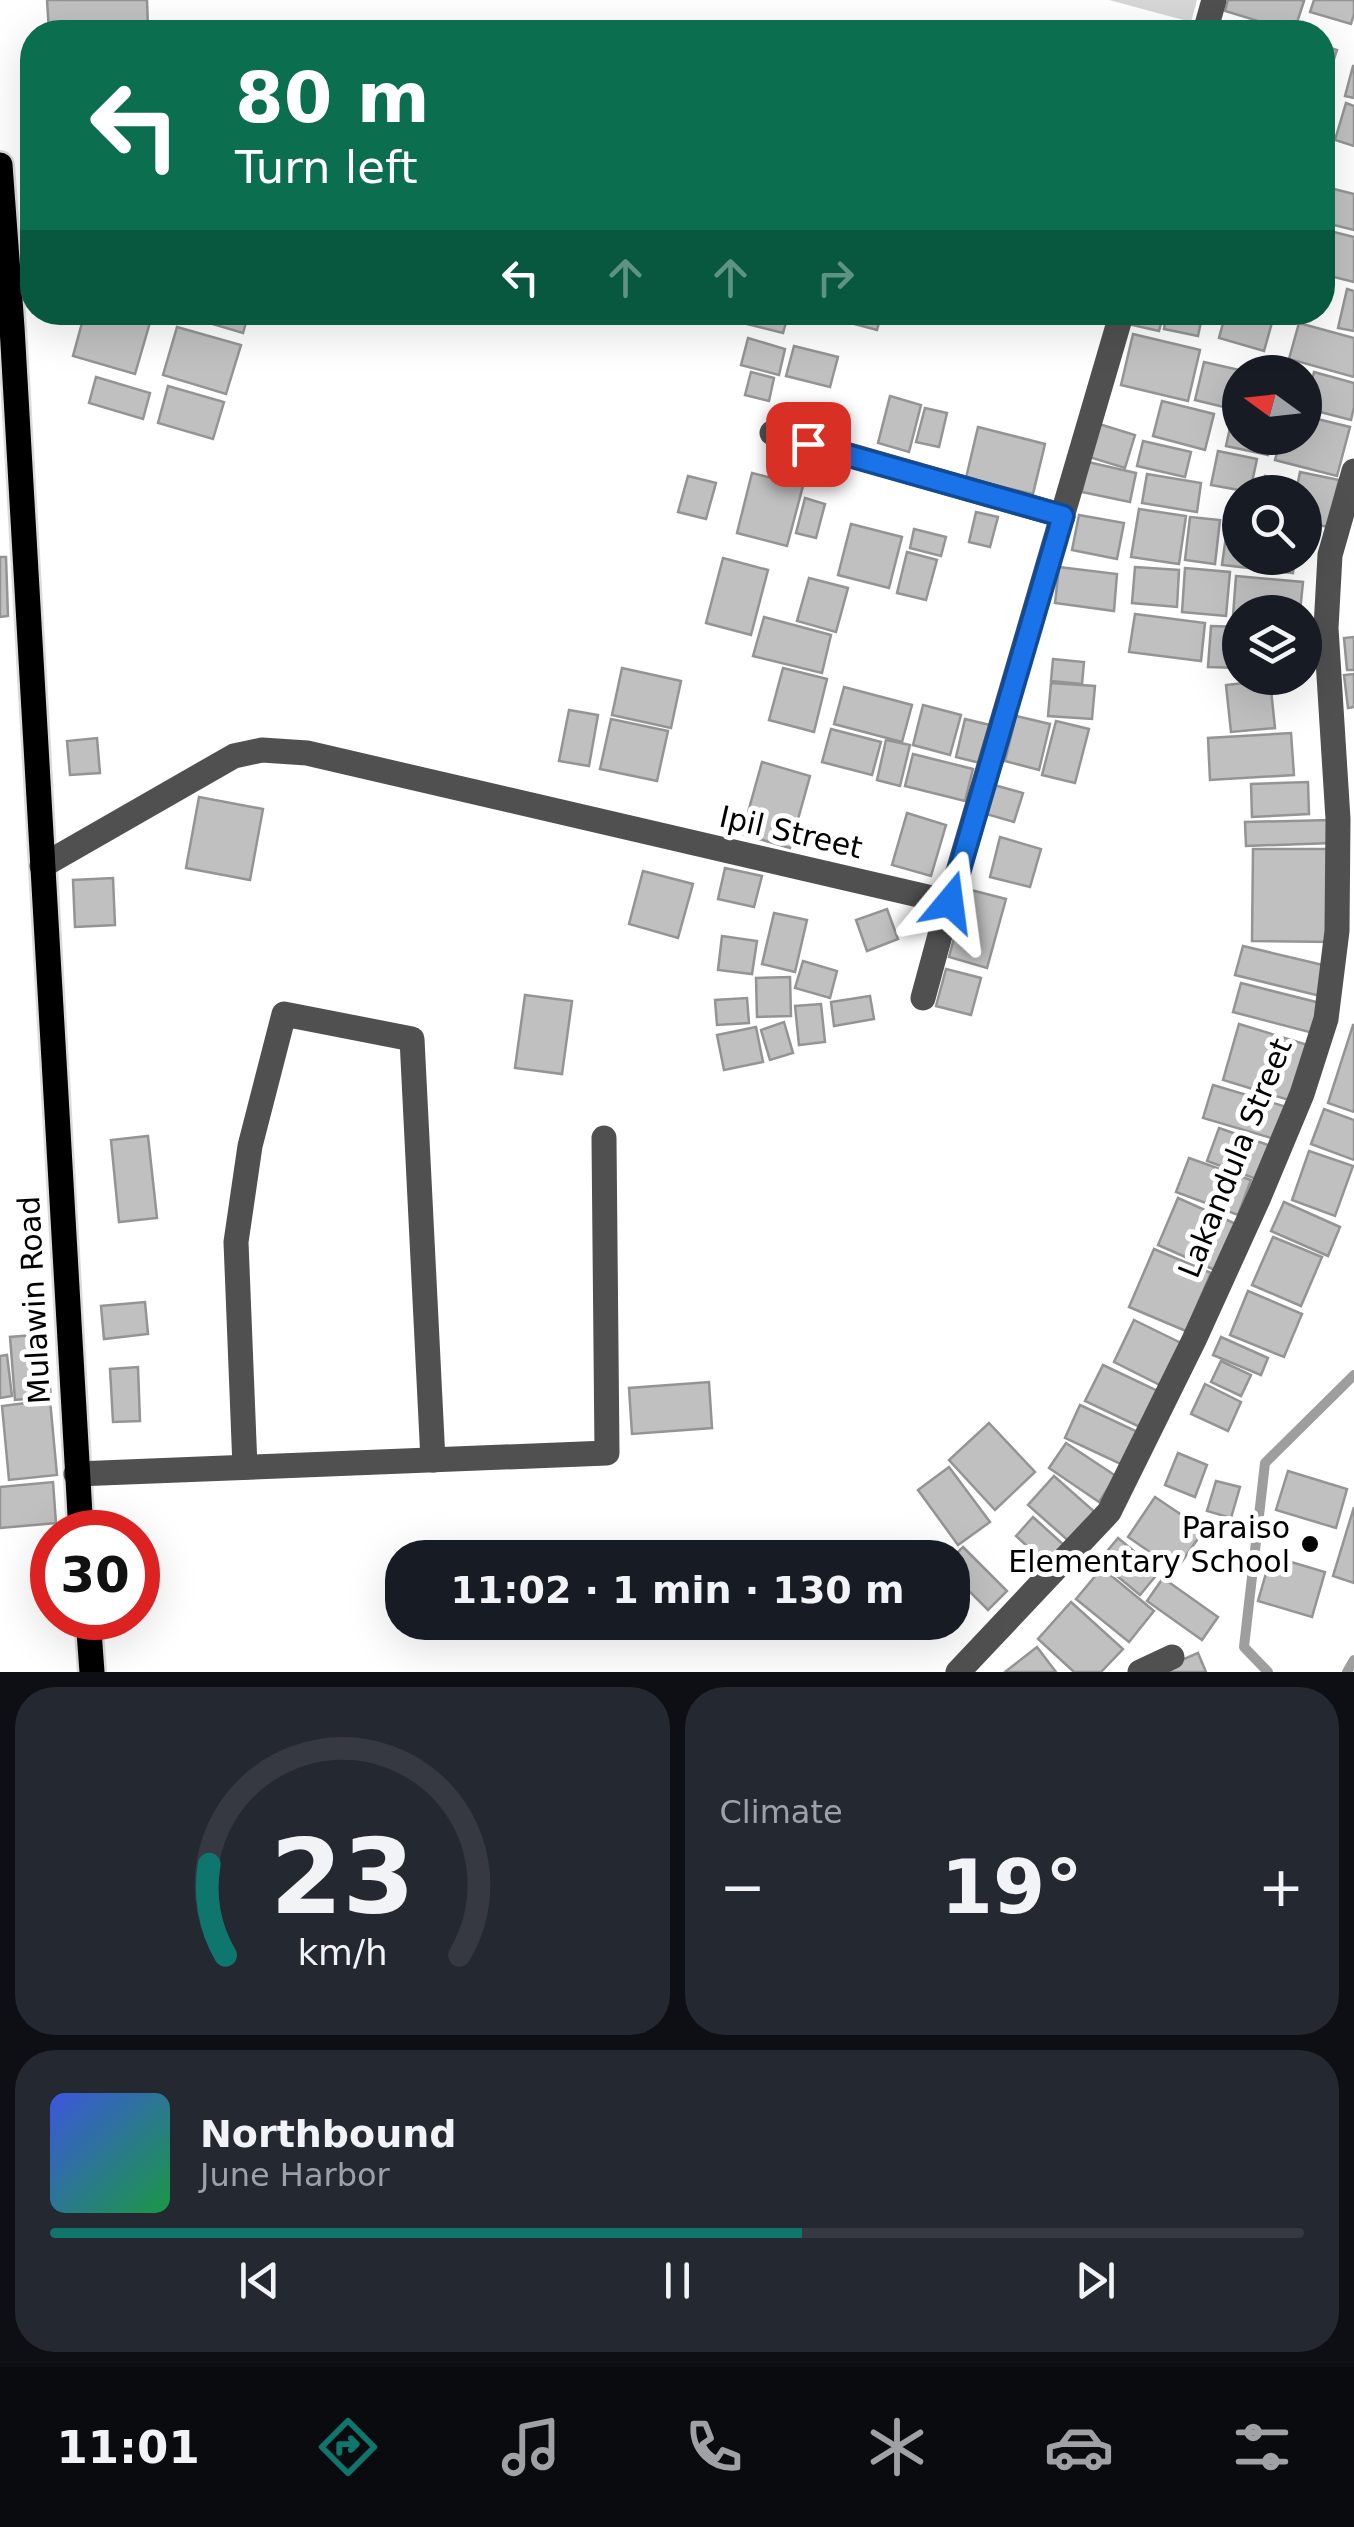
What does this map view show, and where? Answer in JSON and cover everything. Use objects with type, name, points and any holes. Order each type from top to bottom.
[{"type":"main road","name":"Mulawin Road","points":[[0,165],[6,331],[79,1510]]},
{"type":"main road","points":[[90,1640],[92,1672]]},
{"type":"street","points":[[923,998],[1118,325]]},
{"type":"street","points":[[772,433],[1063,516]]},
{"type":"street","name":"Lakandula Street","points":[[958,1672],[1110,1512],[1226,1269],[1302,1094],[1326,1019],[1337,931],[1338,819],[1326,628],[1330,555],[1354,471]]},
{"type":"street","name":"Ipil Street","points":[[42,866],[234,756],[262,750],[308,753],[950,902]]},
{"type":"street","points":[[245,1467],[236,1242],[250,1146],[284,1014],[412,1039],[433,1460]]},
{"type":"street","points":[[76,1474],[607,1453],[604,1138]]},
{"type":"street","points":[[1140,1672],[1172,1657]]},
{"type":"shaded area","points":[[1109,0],[1197,0],[1192,20]]},
{"type":"building","points":[[47,0],[147,0],[148,20],[48,20]]},
{"type":"building","points":[[1228,0],[1304,1],[1298,20],[1255,20],[1225,11]]},
{"type":"building","points":[[1314,0],[1354,0],[1351,24],[1310,12]]},
{"type":"building","points":[[1354,66],[1354,98],[1345,96]]},
{"type":"building","points":[[1346,103],[1354,106],[1354,146],[1335,140]]},
{"type":"building","points":[[1335,189],[1354,194],[1354,230],[1335,225]]},
{"type":"building","points":[[1335,232],[1354,237],[1354,282],[1335,277]]},
{"type":"building","points":[[1347,289],[1354,291],[1354,331],[1338,328]]},
{"type":"building","points":[[81,325],[149,325],[135,374],[73,356]]},
{"type":"building","points":[[216,325],[245,325],[243,333]]},
{"type":"building","points":[[751,325],[785,325],[783,333]]},
{"type":"building","points":[[1132,325],[1161,325],[1159,331]]},
{"type":"building","points":[[1165,325],[1200,325],[1198,336],[1164,329]]},
{"type":"building","points":[[1222,325],[1271,325],[1264,351],[1219,338]]},
{"type":"building","points":[[1298,325],[1354,338],[1354,377],[1322,368],[1322,355],[1290,355]]},
{"type":"building","points":[[177,327],[241,345],[226,394],[163,375]]},
{"type":"building","points":[[1133,334],[1200,350],[1188,401],[1121,385]]},
{"type":"building","points":[[748,338],[785,349],[779,375],[741,365]]},
{"type":"building","points":[[794,346],[838,357],[830,387],[786,376]]},
{"type":"building","points":[[1204,362],[1222,366],[1222,407],[1195,400]]},
{"type":"building","points":[[751,372],[774,378],[769,401],[745,395]]},
{"type":"building","points":[[1322,374],[1354,383],[1351,420],[1322,412]]},
{"type":"building","points":[[96,377],[150,393],[143,419],[89,403]]},
{"type":"building","points":[[168,386],[224,402],[213,439],[158,423]]},
{"type":"building","points":[[890,396],[921,405],[909,452],[878,443]]},
{"type":"building","points":[[1162,401],[1214,414],[1205,450],[1153,436]]},
{"type":"building","points":[[925,408],[947,413],[939,447],[916,442]]},
{"type":"building","points":[[1322,420],[1350,427],[1337,476],[1275,460],[1276,455],[1322,455]]},
{"type":"building","points":[[1099,424],[1135,435],[1125,468],[1089,457]]},
{"type":"building","points":[[978,427],[1045,444],[1033,494],[966,478]]},
{"type":"building","points":[[1143,441],[1191,452],[1185,477],[1137,466]]},
{"type":"building","points":[[1218,451],[1222,455],[1257,459],[1254,475],[1222,475],[1222,487],[1211,485]]},
{"type":"building","points":[[1088,462],[1136,473],[1130,502],[1082,492]]},
{"type":"building","points":[[752,473],[803,486],[787,546],[737,533]]},
{"type":"building","points":[[1147,474],[1201,483],[1197,512],[1142,503]]},
{"type":"building","points":[[688,476],[716,483],[706,519],[678,512]]},
{"type":"building","points":[[1322,477],[1339,480],[1328,527],[1322,526]]},
{"type":"building","points":[[805,498],[825,504],[816,538],[796,533]]},
{"type":"building","points":[[1139,509],[1186,516],[1179,564],[1131,557]]},
{"type":"building","points":[[976,512],[998,517],[990,547],[969,542]]},
{"type":"building","points":[[1079,515],[1124,523],[1117,559],[1072,550]]},
{"type":"building","points":[[1190,517],[1220,520],[1215,564],[1185,560]]},
{"type":"building","points":[[851,524],[902,537],[889,588],[838,575]]},
{"type":"building","points":[[914,529],[946,537],[941,556],[910,548]]},
{"type":"building","points":[[907,552],[937,560],[926,600],[897,593]]},
{"type":"building","points":[[0,557],[6,557],[8,616],[0,617]]},
{"type":"building","points":[[723,558],[768,570],[751,635],[706,623]]},
{"type":"building","points":[[1059,567],[1117,574],[1114,611],[1055,603]]},
{"type":"building","points":[[1135,567],[1179,570],[1177,607],[1132,603]]},
{"type":"building","points":[[1185,568],[1230,575],[1228,595],[1222,595],[1222,616],[1182,612]]},
{"type":"building","points":[[1236,576],[1303,582],[1302,595],[1235,595]]},
{"type":"building","points":[[809,578],[848,588],[836,632],[797,621]]},
{"type":"building","points":[[1135,614],[1205,623],[1201,661],[1129,652]]},
{"type":"building","points":[[764,617],[831,635],[822,673],[753,656]]},
{"type":"building","points":[[1211,626],[1222,626],[1222,667],[1208,667]]},
{"type":"building","points":[[1354,637],[1354,670],[1347,670],[1344,638]]},
{"type":"building","points":[[1053,659],[1084,662],[1082,684],[1051,681]]},
{"type":"building","points":[[622,668],[681,681],[671,728],[612,715]]},
{"type":"building","points":[[783,668],[827,679],[814,732],[769,720]]},
{"type":"building","points":[[1354,674],[1354,707],[1348,708],[1344,675]]},
{"type":"building","points":[[1051,683],[1095,686],[1092,719],[1048,716]]},
{"type":"building","points":[[844,687],[912,705],[902,742],[834,724]]},
{"type":"building","points":[[1227,695],[1272,695],[1275,728],[1231,732]]},
{"type":"building","points":[[923,705],[961,715],[950,755],[913,745]]},
{"type":"building","points":[[569,710],[598,715],[589,766],[559,761]]},
{"type":"building","points":[[1016,716],[1050,724],[1039,770],[1005,761]]},
{"type":"building","points":[[611,719],[668,731],[657,781],[600,769]]},
{"type":"building","points":[[965,719],[990,725],[980,763],[956,757]]},
{"type":"building","points":[[1056,721],[1089,729],[1075,783],[1042,775]]},
{"type":"building","points":[[831,729],[881,742],[872,775],[822,762]]},
{"type":"building","points":[[1291,733],[1294,775],[1210,780],[1208,738]]},
{"type":"building","points":[[97,738],[100,773],[70,775],[67,741]]},
{"type":"building","points":[[886,740],[910,745],[900,786],[877,780]]},
{"type":"building","points":[[913,754],[973,769],[965,801],[905,786]]},
{"type":"building","points":[[762,762],[810,776],[790,848],[742,834]]},
{"type":"building","points":[[1308,782],[1309,814],[1252,817],[1251,784]]},
{"type":"building","points":[[994,785],[1023,793],[1014,822],[986,814]]},
{"type":"building","points":[[199,797],[263,809],[250,880],[186,868]]},
{"type":"building","points":[[907,813],[946,825],[931,876],[892,865]]},
{"type":"building","points":[[1331,820],[1332,843],[1246,846],[1245,822]]},
{"type":"building","points":[[1000,837],[1041,849],[1030,887],[990,877]]},
{"type":"building","points":[[1253,849],[1335,849],[1335,942],[1252,941]]},
{"type":"building","points":[[725,868],[762,876],[754,907],[718,899]]},
{"type":"building","points":[[643,871],[693,884],[678,938],[629,924]]},
{"type":"building","points":[[113,878],[115,925],[75,927],[73,880]]},
{"type":"building","points":[[967,889],[1006,899],[987,968],[949,957]]},
{"type":"building","points":[[887,909],[898,939],[867,951],[856,920]]},
{"type":"building","points":[[774,913],[807,920],[795,972],[762,964]]},
{"type":"building","points":[[722,936],[757,941],[752,974],[718,970]]},
{"type":"building","points":[[1243,946],[1327,966],[1320,996],[1235,975]]},
{"type":"building","points":[[803,961],[837,971],[830,998],[795,988]]},
{"type":"building","points":[[946,969],[981,978],[971,1015],[936,1006]]},
{"type":"building","points":[[790,977],[791,1016],[757,1017],[756,978]]},
{"type":"building","points":[[1241,983],[1320,1003],[1313,1033],[1233,1012]]},
{"type":"building","points":[[525,995],[572,1001],[562,1074],[515,1068]]},
{"type":"building","points":[[870,996],[874,1019],[834,1026],[831,1002]]},
{"type":"building","points":[[747,998],[749,1023],[717,1025],[715,1000]]},
{"type":"building","points":[[821,1004],[825,1042],[799,1045],[795,1006]]},
{"type":"building","points":[[784,1022],[793,1053],[770,1060],[761,1030]]},
{"type":"building","points":[[1239,1024],[1308,1045],[1292,1101],[1223,1080]]},
{"type":"building","points":[[1354,1025],[1354,1112],[1328,1103]]},
{"type":"building","points":[[756,1027],[763,1062],[724,1070],[717,1035]]},
{"type":"building","points":[[1213,1085],[1287,1107],[1278,1140],[1203,1118]]},
{"type":"building","points":[[1324,1109],[1354,1120],[1354,1160],[1311,1144]]},
{"type":"building","points":[[1219,1128],[1271,1146],[1259,1180],[1207,1161]]},
{"type":"building","points":[[148,1136],[157,1218],[119,1222],[111,1140]]},
{"type":"building","points":[[1309,1151],[1353,1166],[1335,1216],[1292,1200]]},
{"type":"building","points":[[1189,1158],[1251,1180],[1238,1215],[1176,1192]]},
{"type":"building","points":[[1178,1198],[1236,1224],[1215,1270],[1158,1245]]},
{"type":"building","points":[[1284,1202],[1340,1227],[1328,1256],[1271,1231]]},
{"type":"building","points":[[1273,1237],[1322,1257],[1301,1306],[1252,1285]]},
{"type":"building","points":[[1154,1249],[1211,1273],[1186,1331],[1129,1307]]},
{"type":"building","points":[[1248,1291],[1302,1314],[1284,1357],[1230,1335]]},
{"type":"building","points":[[145,1302],[148,1334],[104,1339],[101,1306]]},
{"type":"building","points":[[1134,1320],[1181,1343],[1160,1385],[1114,1362]]},
{"type":"building","points":[[45,1334],[51,1397],[15,1400],[10,1337]]},
{"type":"building","points":[[1221,1337],[1268,1358],[1261,1375],[1213,1355]]},
{"type":"building","points":[[7,1355],[12,1396],[0,1398],[0,1356]]},
{"type":"building","points":[[1221,1361],[1251,1375],[1241,1396],[1211,1382]]},
{"type":"building","points":[[1103,1365],[1160,1392],[1142,1428],[1085,1401]]},
{"type":"building","points":[[138,1367],[140,1421],[113,1422],[110,1369]]},
{"type":"building","points":[[709,1382],[712,1428],[632,1434],[629,1388]]},
{"type":"building","points":[[1205,1384],[1241,1402],[1228,1431],[1191,1414]]},
{"type":"building","points":[[50,1400],[57,1475],[9,1480],[2,1406]]},
{"type":"building","points":[[1080,1405],[1138,1432],[1123,1465],[1065,1438]]},
{"type":"building","points":[[989,1423],[1035,1472],[995,1510],[949,1460]]},
{"type":"building","points":[[1066,1443],[1116,1476],[1099,1502],[1049,1468]]},
{"type":"building","points":[[1178,1453],[1207,1465],[1195,1497],[1165,1485]]},
{"type":"building","points":[[949,1467],[990,1522],[965,1540],[954,1540],[918,1490]]},
{"type":"building","points":[[1288,1471],[1347,1489],[1336,1528],[1276,1510]]},
{"type":"building","points":[[1054,1476],[1097,1514],[1071,1543],[1028,1505]]},
{"type":"building","points":[[1216,1481],[1240,1487],[1231,1518],[1207,1511]]},
{"type":"building","points":[[53,1482],[55,1510],[30,1510],[30,1525],[0,1528],[0,1487]]},
{"type":"building","points":[[1155,1497],[1204,1530],[1176,1570],[1128,1537]]},
{"type":"building","points":[[1354,1507],[1354,1583],[1333,1576]]},
{"type":"building","points":[[1033,1517],[1065,1546],[1048,1565],[1016,1536]]},
{"type":"building","points":[[1118,1538],[1159,1572],[1140,1595],[1099,1561]]},
{"type":"building","points":[[970,1554],[1007,1591],[988,1610],[970,1592]]},
{"type":"building","points":[[1271,1556],[1325,1572],[1312,1617],[1258,1601]]},
{"type":"building","points":[[1102,1568],[1154,1611],[1129,1642],[1076,1599]]},
{"type":"building","points":[[1163,1578],[1218,1617],[1202,1640],[1147,1601]]},
{"type":"building","points":[[1071,1602],[1123,1649],[1101,1672],[1074,1672],[1038,1639]]},
{"type":"building","points":[[1037,1647],[1056,1672],[1005,1672]]},
{"type":"building","points":[[1198,1653],[1206,1672],[1154,1672]]},
{"type":"waterway","points":[[1268,1672],[1244,1647],[1265,1463],[1354,1375]]},
{"type":"waterway","points":[[1347,1672],[1354,1660]]},
{"type":"place","name":"Paraiso Elementary School","points":[[1310,1544]]},
{"type":"route","points":[[808,444],[1063,516],[950,902]]}]
